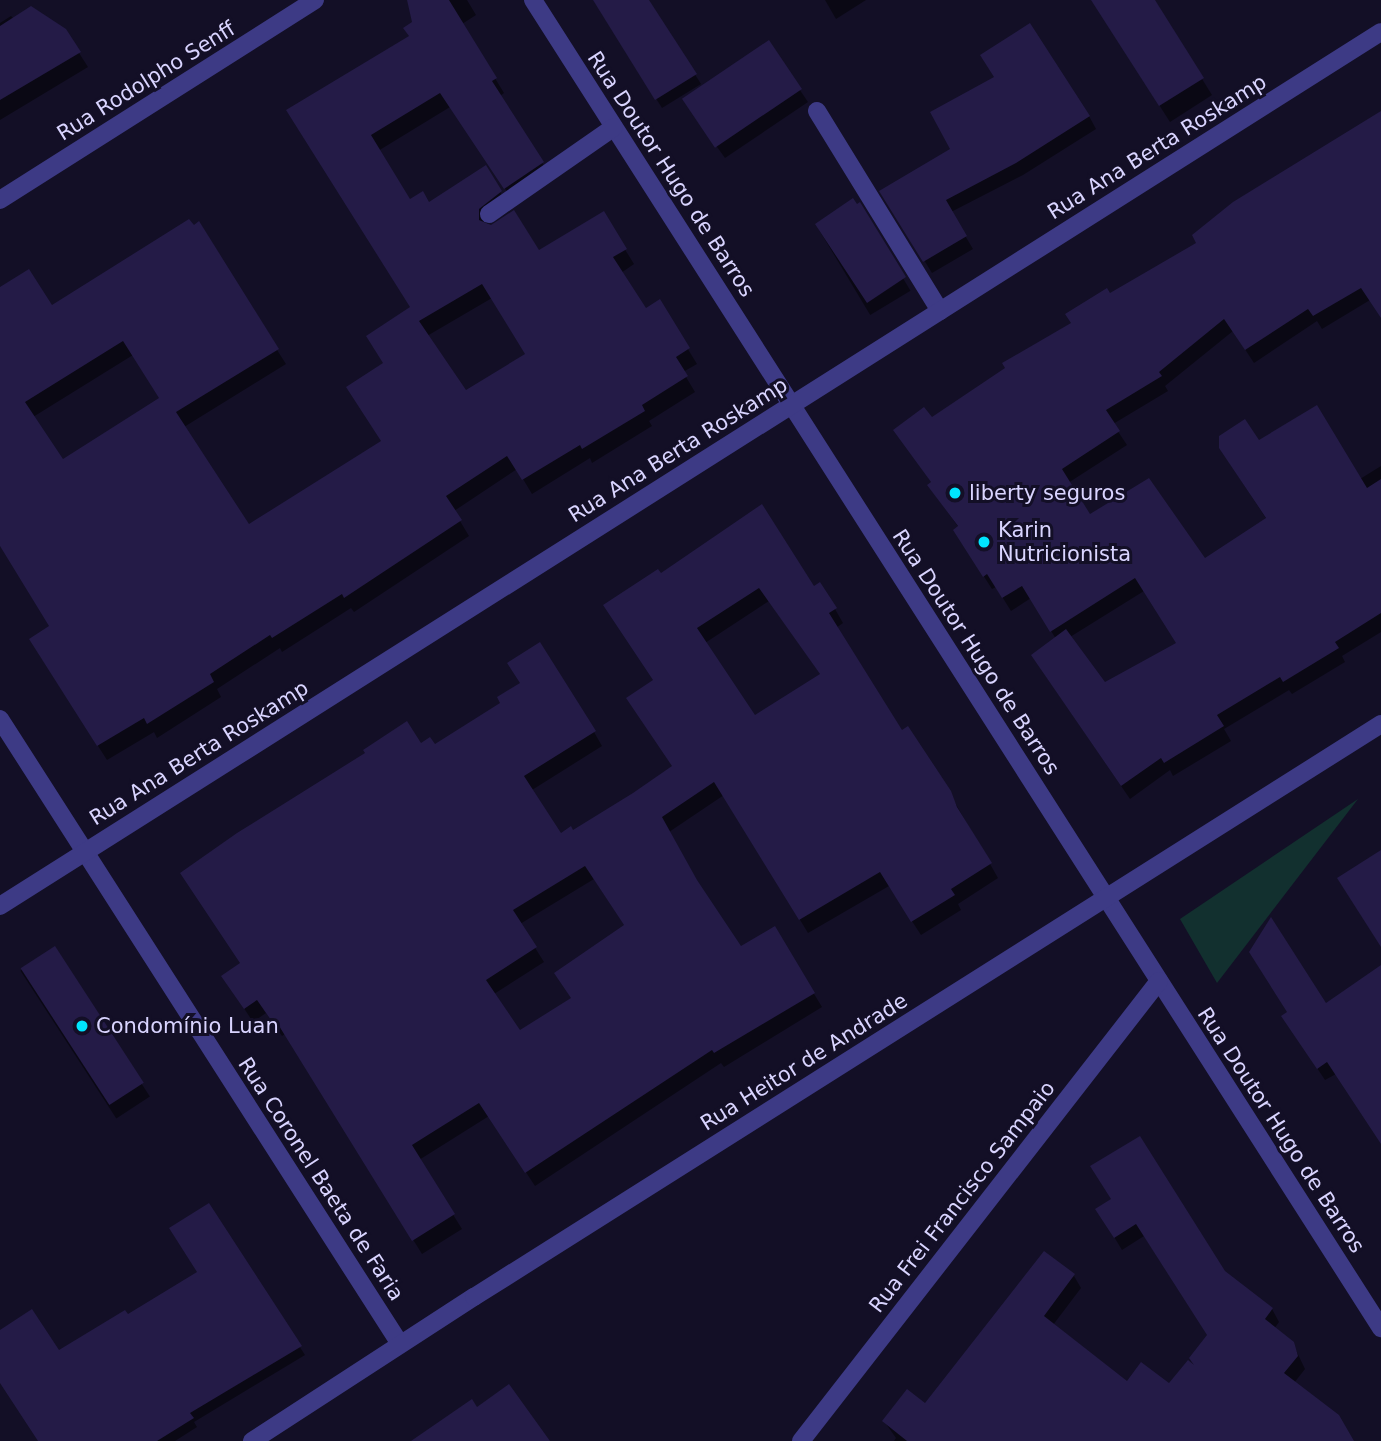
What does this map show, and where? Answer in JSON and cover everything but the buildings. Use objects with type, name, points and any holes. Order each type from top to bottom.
[{"type":"street","name":"Rua Rodolpho Senff","points":[[0,200],[315,0]]},
{"type":"street","name":"Rua Doutor Hugo de Barros","points":[[533,0],[1381,1328]]},
{"type":"street","name":"Rua Ana Berta Roskamp","points":[[0,906],[1381,32]]},
{"type":"street","points":[[817,111],[940,312]]},
{"type":"street","points":[[489,214],[614,127]]},
{"type":"street","name":"Rua Coronel Baeta de Faria","points":[[0,719],[400,1345]]},
{"type":"street","name":"Rua Heitor de Andrade","points":[[252,1441],[1381,724]]},
{"type":"street","name":"Rua Frei Francisco Sampaio","points":[[801,1441],[1159,981]]},
{"type":"green space","points":[[1358,799],[1217,983],[1180,919]]},
{"type":"place","name":"liberty seguros","points":[[955,493]]},
{"type":"place","name":"Karin Nutricionista","points":[[984,542]]},
{"type":"place","name":"Condomínio Luan","points":[[82,1026]]}]
